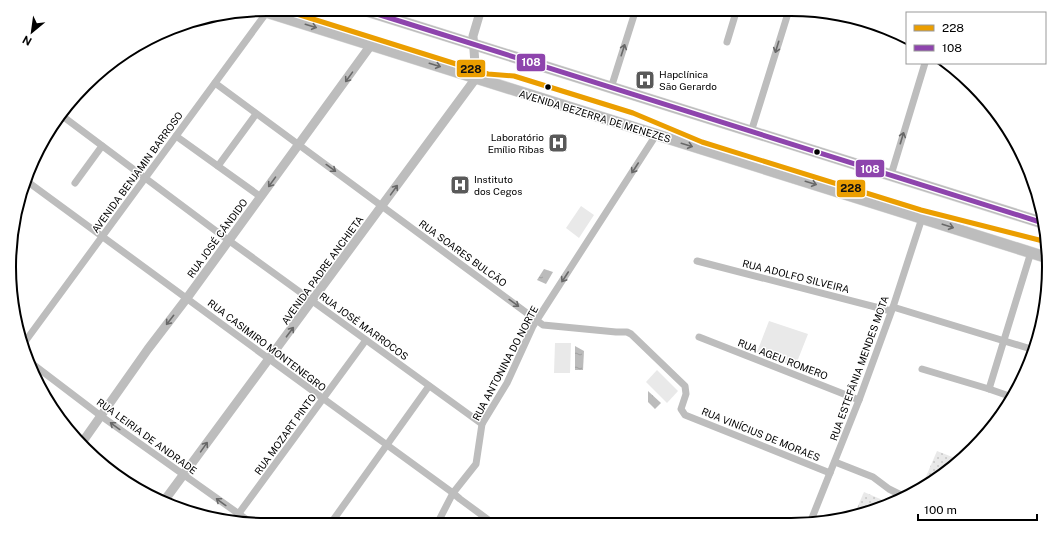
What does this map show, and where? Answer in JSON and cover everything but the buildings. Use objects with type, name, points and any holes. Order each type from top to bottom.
[{"type":"main road","name":"AVENIDA BEZERRA DE MENEZES","points":[[279,16],[1041,256]]},
{"type":"main road","points":[[384,16],[1038,221]]},
{"type":"street","name":"AVENIDA BENJAMIN BARROSO","points":[[27,339],[215,83],[259,16]]},
{"type":"street","points":[[476,78],[473,36],[479,16]]},
{"type":"street","points":[[611,88],[634,16]]},
{"type":"street","points":[[727,42],[735,16]]},
{"type":"street","points":[[751,132],[787,16]]},
{"type":"street","name":"RUA JOSÉ CÂNDIDO","points":[[85,439],[148,349],[187,298],[371,45]]},
{"type":"street","points":[[891,175],[925,64]]},
{"type":"street","name":"AVENIDA PADRE ANCHIETA","points":[[167,497],[476,78]]},
{"type":"street","name":"RUA SOARES BULCÃO","points":[[215,83],[543,324],[627,332],[631,334],[685,386],[686,394],[681,409],[685,415]]},
{"type":"street","points":[[218,166],[256,114]]},
{"type":"street","name":"RUA JOSÉ MARROCOS","points":[[65,118],[229,240],[482,424]]},
{"type":"street","name":"RUA ANTONINA DO NORTE","points":[[440,518],[453,493],[476,464],[482,424],[507,383],[537,320],[656,135]]},
{"type":"street","points":[[176,136],[261,197]]},
{"type":"street","points":[[75,182],[102,146]]},
{"type":"street","name":"RUA CASIMIRO MONTENEGRO","points":[[30,183],[486,518]]},
{"type":"street","name":"RUA ESTEFÂNIA MENDES MOTA","points":[[813,517],[859,400],[892,309],[922,218]]},
{"type":"street","points":[[989,389],[1031,252]]},
{"type":"street","name":"RUA ADOLFO SILVEIRA","points":[[697,261],[892,309],[1029,348]]},
{"type":"street","name":"RUA AGEU ROMERO","points":[[700,337],[859,400]]},
{"type":"street","name":"RUA MOZART PINTO","points":[[237,516],[366,340]]},
{"type":"street","name":"RUA LEIRIA DE ANDRADE","points":[[37,367],[101,416],[184,475],[235,516]]},
{"type":"street","points":[[922,369],[1006,395]]},
{"type":"street","points":[[335,518],[429,386]]},
{"type":"street","name":"RUA VINÍCIUS DE MORAES","points":[[685,415],[830,473]]},
{"type":"street","points":[[834,462],[873,477],[889,489],[899,493]]},
{"type":"shaded area","points":[[581,206],[594,215],[579,238],[566,228]]},
{"type":"shaded area","points":[[769,321],[808,334],[795,367],[757,352]]},
{"type":"shaded area","points":[[555,343],[571,343],[570,373],[554,373]]},
{"type":"shaded area","points":[[657,370],[678,391],[667,403],[646,382]]},
{"type":"shaded area","points":[[937,451],[954,458],[944,466],[925,479]]},
{"type":"shaded area","points":[[864,492],[884,500],[872,505],[857,509]]},
{"type":"water","points":[[544,269],[553,272],[546,284],[537,280]]},
{"type":"water","points":[[575,346],[584,351],[583,370],[575,370]]},
{"type":"water","points":[[648,391],[661,403],[655,409],[648,402]]},
{"type":"transit line","name":"228","points":[[303,16],[488,74],[514,76],[633,113],[702,142],[921,210],[1040,240]]},
{"type":"transit line","name":"108","points":[[383,16],[1038,221]]},
{"type":"place","name":"Hapclínica São Gerardo","points":[[645,80]]},
{"type":"place","name":"Laboratório Emílio Ribas","points":[[558,143]]},
{"type":"place","name":"Instituto dos Cegos","points":[[460,185]]}]
